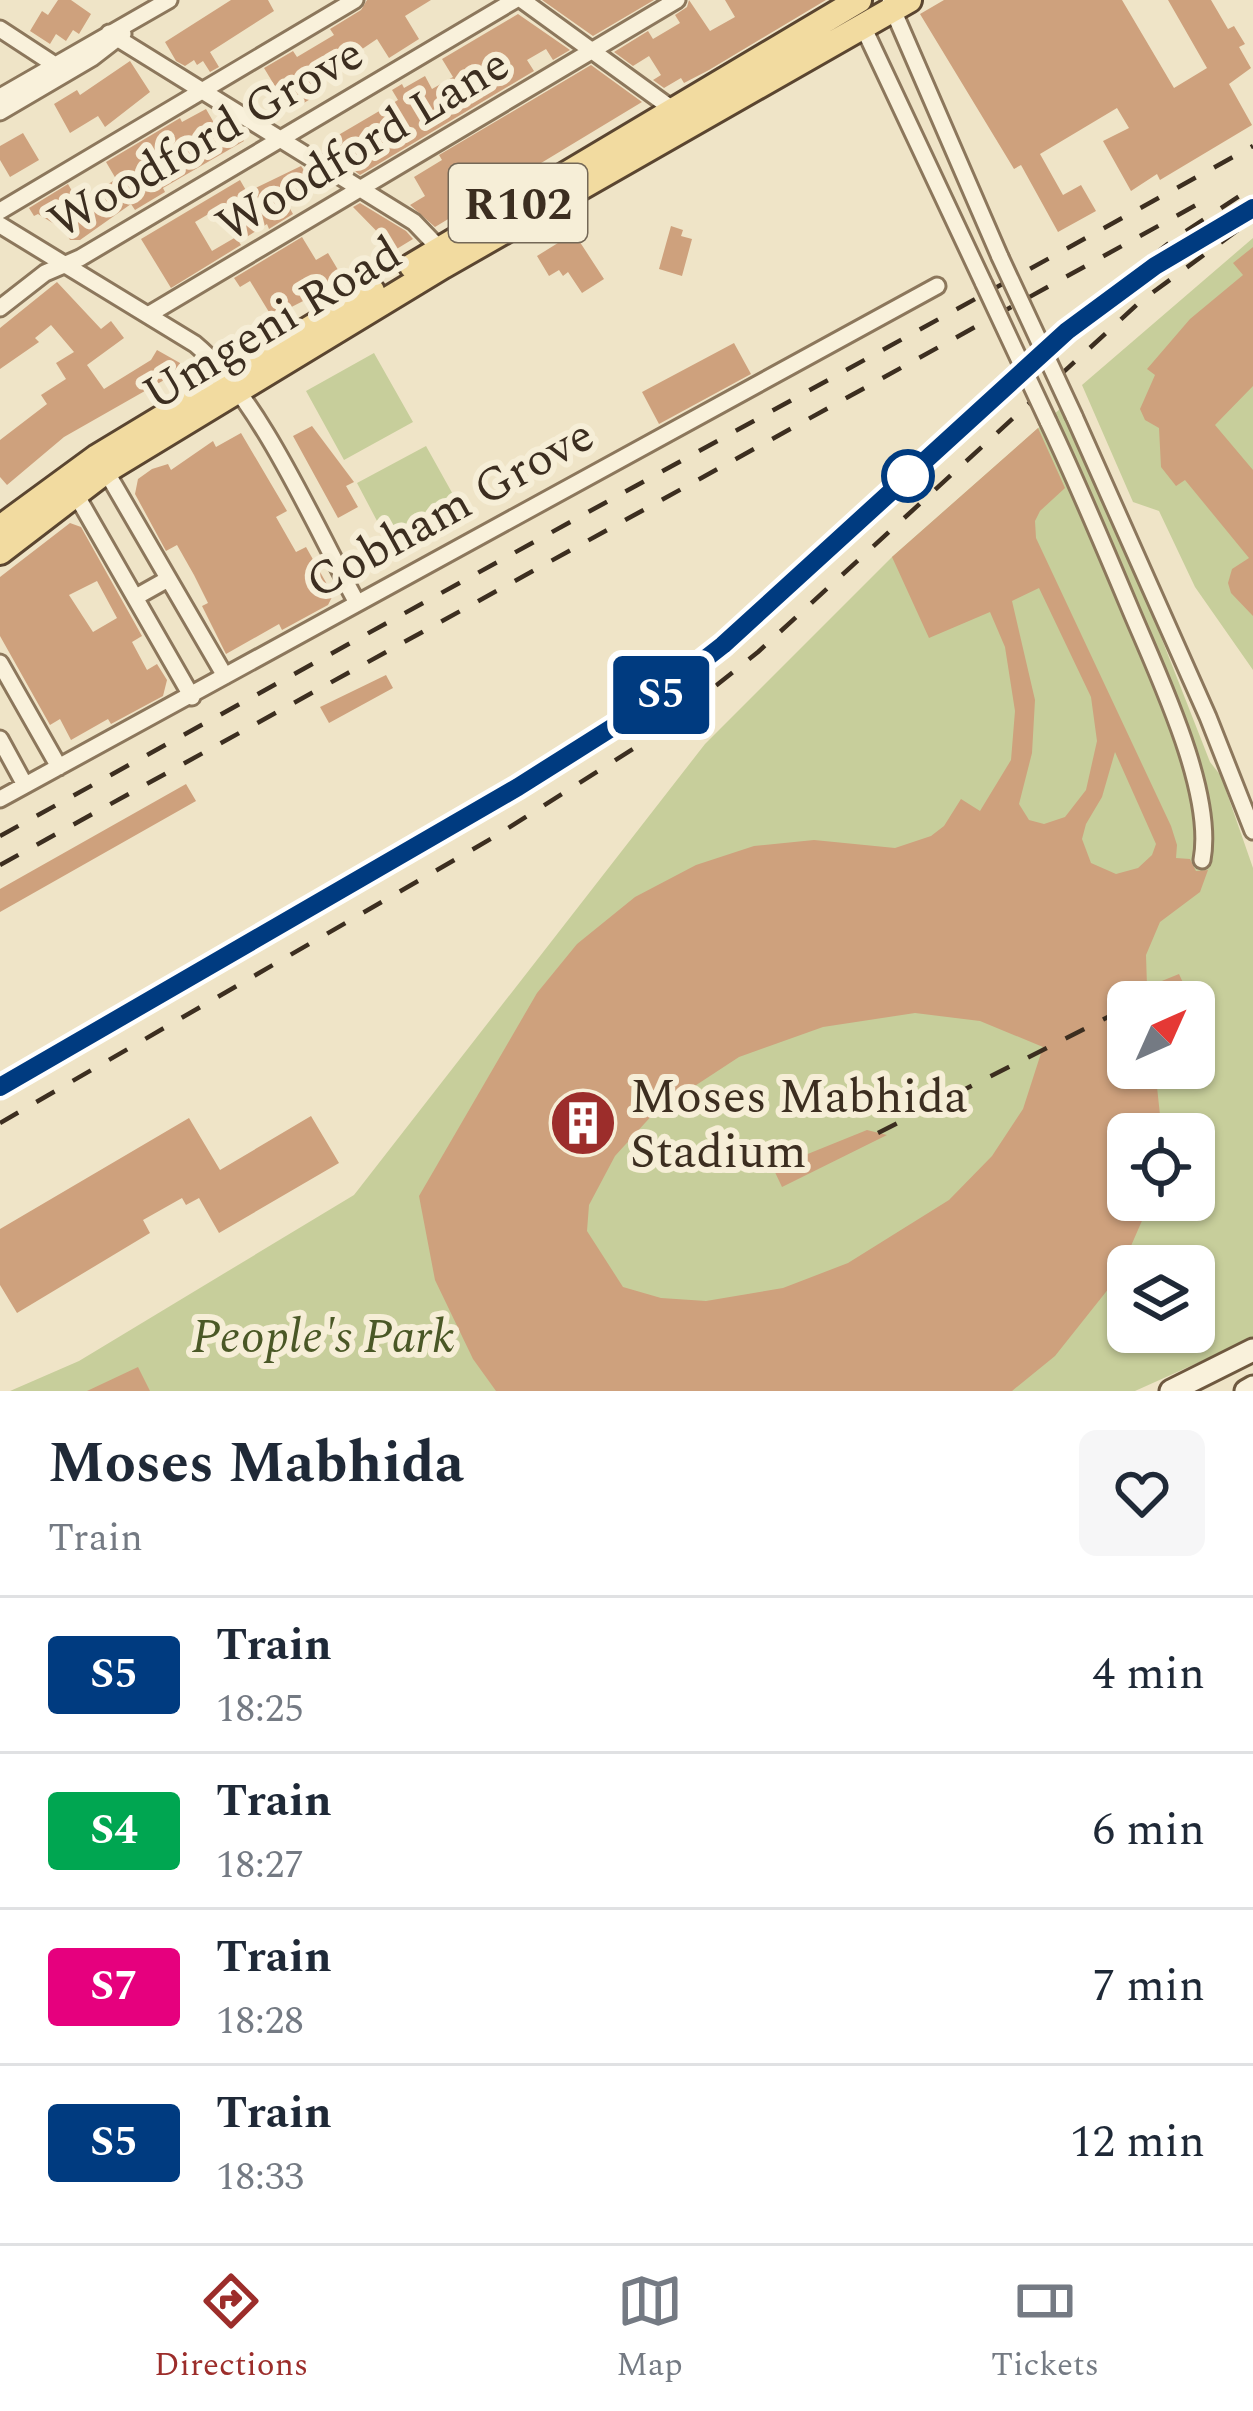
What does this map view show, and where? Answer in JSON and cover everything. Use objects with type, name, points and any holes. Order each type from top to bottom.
[{"type":"main road","name":"Umgeni Road","points":[[234,386],[440,249],[859,0]]},
{"type":"main road","name":"Umgeni Road","points":[[0,528],[234,386],[897,3]]},
{"type":"main road","name":"Umgeni Road","points":[[0,552],[70,486]]},
{"type":"main road","points":[[1171,1391],[1253,1350]]},
{"type":"street","points":[[0,112],[169,0]]},
{"type":"street","points":[[0,211],[355,0]]},
{"type":"street","points":[[518,0],[676,111]]},
{"type":"street","name":"Woodford Grove","points":[[0,308],[45,273],[518,0]]},
{"type":"street","name":"Woodford Lane","points":[[148,315],[677,0]]},
{"type":"street","points":[[897,3],[1000,257],[1208,717],[1253,831]]},
{"type":"street","points":[[0,29],[55,65]]},
{"type":"street","points":[[0,98],[118,34]]},
{"type":"street","points":[[118,34],[425,230],[440,249]]},
{"type":"street","points":[[867,34],[1048,421],[1179,731],[1201,807],[1202,860]]},
{"type":"street","points":[[0,225],[195,344],[234,386],[356,602]]},
{"type":"street","name":"Cobham Grove","points":[[0,799],[937,286]]},
{"type":"street","points":[[102,464],[225,676]]},
{"type":"street","points":[[70,486],[192,697]]},
{"type":"street","points":[[136,597],[168,579]]},
{"type":"street","points":[[0,663],[4,682],[59,766]]},
{"type":"street","points":[[0,739],[25,785]]},
{"type":"green space","points":[[1253,238],[1253,670],[1195,587],[1159,511],[1133,502],[1082,385]]},
{"type":"green space","points":[[374,353],[413,422],[344,460],[306,391]]},
{"type":"green space","name":"People's Park","points":[[1060,409],[1150,609],[1210,762],[1221,776],[1253,868],[1253,1338],[1135,1391],[10,1391],[79,1361],[354,1195],[705,744],[892,557]]},
{"type":"green space","points":[[426,446],[465,516],[395,555],[357,483]]},
{"type":"building","points":[[58,0],[71,0],[91,14],[79,34],[73,30],[66,41],[56,34],[50,44],[30,31],[42,11],[48,15]]},
{"type":"building","points":[[231,0],[268,0],[274,11],[210,52],[219,67],[210,72],[203,61],[185,66],[176,61],[165,42]]},
{"type":"building","points":[[367,0],[431,0],[405,16],[419,39],[389,58],[377,39],[312,83],[319,94],[290,111],[264,68],[293,51],[297,57],[334,35],[330,29],[361,10]]},
{"type":"building","points":[[542,0],[654,0],[593,36]]},
{"type":"building","points":[[689,0],[710,31],[735,17],[725,0],[826,0],[709,70],[664,88],[653,80],[661,75],[649,56],[633,66],[614,52],[648,31],[653,39],[680,23],[675,15]]},
{"type":"building","points":[[944,0],[1122,0],[1174,88],[1207,68],[1168,0],[1211,0],[1228,29],[1234,26],[1245,44],[1239,47],[1251,68],[1229,84],[1252,125],[1160,180],[1157,174],[1131,191],[1103,141],[1129,128],[1117,108],[1040,154],[1063,195],[1081,185],[1096,211],[1058,232],[1021,165],[1014,169],[920,14]]},
{"type":"building","points":[[518,14],[570,50],[553,60],[546,49],[527,60],[534,71],[360,175],[356,172],[335,137],[398,100],[392,90],[402,84],[404,88],[425,76],[432,89],[453,77],[442,59]]},
{"type":"building","points":[[130,61],[150,92],[105,127],[98,116],[70,133],[54,104],[77,90],[80,95]]},
{"type":"building","points":[[591,65],[642,102],[435,227],[410,205],[425,196],[414,177],[442,160],[439,155]]},
{"type":"building","points":[[206,109],[221,135],[236,126],[244,141],[163,188],[165,192],[135,210],[131,204],[80,240],[70,240],[60,222],[56,225],[34,216],[29,208],[68,184],[76,198],[87,191],[90,196],[116,179],[106,162],[180,118],[182,122]]},
{"type":"building","points":[[23,133],[39,160],[10,177],[0,160],[0,146]]},
{"type":"building","points":[[301,166],[317,189],[288,205],[293,214],[269,229],[267,224],[245,238],[222,206],[195,222],[212,251],[236,237],[241,245],[171,288],[141,239],[240,180],[247,192]]},
{"type":"building","points":[[360,203],[413,239],[395,250],[353,207]]},
{"type":"building","points":[[671,226],[692,239],[682,276],[659,269]]},
{"type":"building","points":[[574,233],[604,279],[582,293],[568,272],[563,276],[559,270],[549,276],[537,256]]},
{"type":"building","points":[[302,237],[316,260],[328,253],[344,280],[272,317],[250,281],[240,287],[234,278]]},
{"type":"building","points":[[1253,247],[1253,386],[1215,425],[1253,470],[1253,616],[1231,593],[1228,583],[1232,569],[1249,558],[1185,480],[1176,486],[1161,467],[1159,428],[1145,420],[1140,409],[1155,375],[1147,369],[1190,319],[1243,275],[1233,263]]},
{"type":"building","points":[[57,282],[101,329],[111,321],[124,338],[87,365],[104,389],[151,360],[157,350],[180,363],[180,371],[64,437],[7,485],[0,477],[0,440],[47,404],[41,395],[66,379],[56,363],[74,352],[51,325],[35,338],[39,342],[0,369],[0,328]]},
{"type":"building","points":[[734,343],[751,374],[659,424],[642,392]]},
{"type":"building","points":[[312,426],[354,482],[346,486],[358,507],[338,518],[293,436]]},
{"type":"building","points":[[1038,428],[1065,488],[1040,511],[1036,538],[1171,826],[1176,858],[1190,859],[1196,871],[1208,870],[1200,892],[1160,922],[1146,955],[1147,981],[1107,981],[1107,1089],[1157,1089],[1160,1113],[1107,1113],[1107,1221],[1142,1221],[1131,1245],[1107,1245],[1107,1291],[1055,1356],[1012,1391],[496,1391],[473,1359],[435,1280],[419,1196],[537,993],[577,944],[635,897],[696,865],[754,846],[814,840],[895,848],[931,836],[944,826],[961,799],[980,811],[1011,760],[1015,711],[1005,647],[990,612],[929,638],[892,557]],"holes":[[[1039,588],[1091,697],[1097,741],[1086,790],[1065,817],[1044,824],[1029,820],[1019,804],[1032,753],[1035,700],[1012,601]],[[1115,752],[1156,844],[1138,868],[1116,874],[1091,863],[1082,839],[1102,797]],[[915,1013],[980,1021],[1043,1047],[1023,1109],[992,1156],[949,1200],[848,1263],[783,1288],[706,1301],[661,1298],[623,1287],[587,1231],[589,1205],[615,1156],[655,1112],[739,1057],[823,1027]]]},
{"type":"building","points":[[241,433],[287,511],[276,517],[296,552],[306,547],[333,595],[328,605],[282,630],[279,624],[226,654],[202,606],[208,603],[177,545],[166,551],[135,494],[138,479],[152,469],[168,464],[171,470],[213,441],[216,447]]},
{"type":"building","points":[[70,523],[81,527],[142,636],[132,642],[147,670],[157,664],[167,680],[163,696],[71,740],[60,719],[50,725],[0,636],[0,577]],"holes":[[[97,581],[117,618],[93,632],[69,595]]]},
{"type":"building","points":[[386,675],[393,688],[329,723],[320,707]]},
{"type":"building","points":[[186,784],[196,801],[0,912],[0,889]]},
{"type":"building","points":[[311,1116],[339,1163],[219,1233],[199,1198],[186,1205],[182,1198],[143,1220],[150,1233],[17,1313],[0,1285],[0,1229],[189,1118],[220,1170]]},
{"type":"building","points":[[867,1130],[887,1135],[782,1187],[773,1168]]},
{"type":"building","points":[[138,1367],[150,1391],[87,1391]]},
{"type":"railway","points":[[0,836],[1253,146]]},
{"type":"railway","points":[[0,1088],[490,803],[640,710],[723,645],[1122,280],[1253,187]]},
{"type":"railway","points":[[0,865],[1198,204]]},
{"type":"railway","points":[[0,1123],[494,837],[652,737],[758,652],[1141,301],[1253,219]]},
{"type":"railway","points":[[878,1133],[1107,1018]]},
{"type":"train","name":"S5","points":[[0,1087],[518,787],[640,710],[723,645],[1067,331],[1186,245],[1253,208]]},
{"type":"place","name":"Moses Mabhida Stadium","points":[[583,1123]]}]
